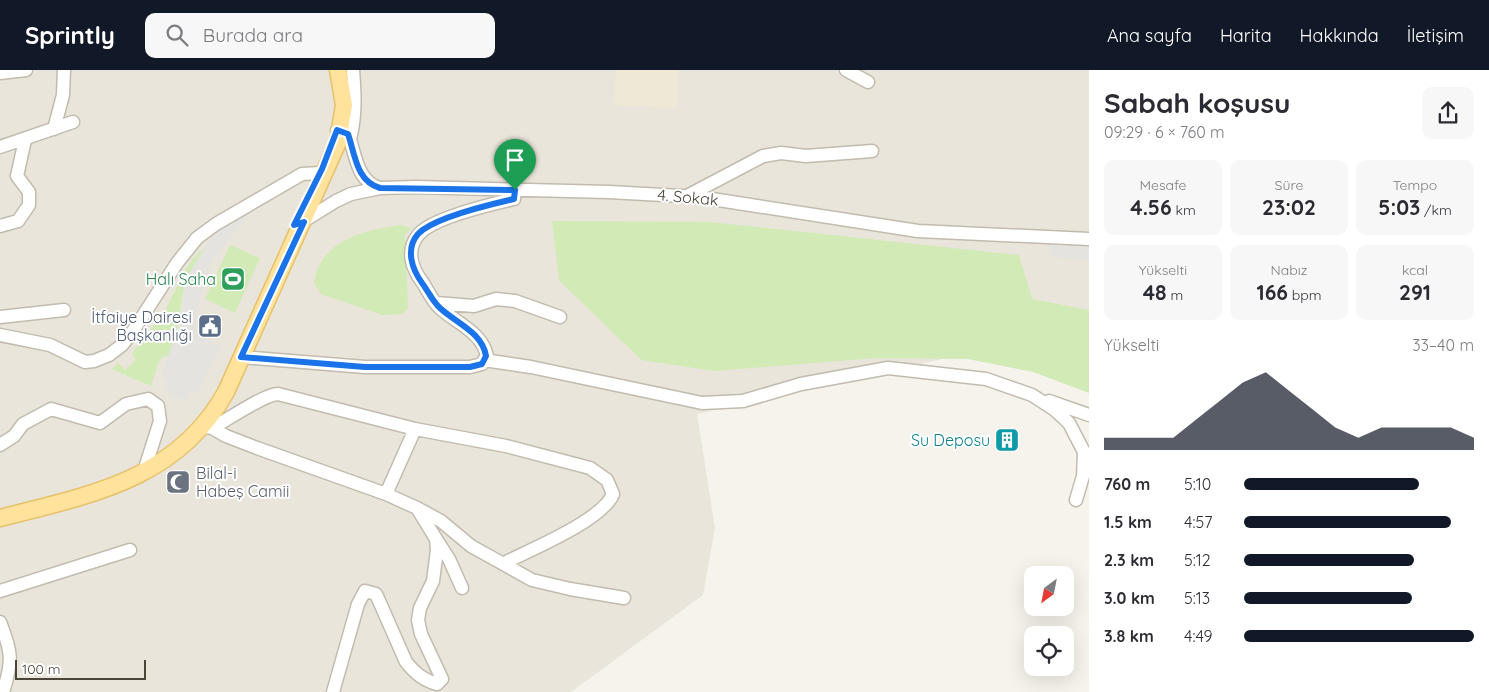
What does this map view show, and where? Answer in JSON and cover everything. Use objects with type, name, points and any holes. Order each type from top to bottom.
[{"type":"main road","points":[[0,518],[92,494],[118,484],[164,461],[208,427],[241,357],[320,173],[343,133],[338,95],[332,70]]},
{"type":"main road","points":[[0,512],[88,490],[145,468],[171,451],[193,430],[216,396],[343,133],[344,105],[338,70]]},
{"type":"street","points":[[0,74],[19,73],[26,70]]},
{"type":"street","points":[[54,129],[63,95],[64,70]]},
{"type":"street","points":[[354,70],[354,123],[343,133],[365,179],[373,186],[380,188]]},
{"type":"street","points":[[846,70],[868,82]]},
{"type":"street","points":[[0,147],[73,122]]},
{"type":"street","points":[[0,226],[18,221],[28,205],[26,186],[17,176],[25,140]]},
{"type":"street","points":[[686,197],[763,156],[781,154],[806,156],[872,151]]},
{"type":"street","points":[[0,335],[50,345],[85,362],[101,359],[122,345],[143,318],[177,263],[206,230],[302,174],[320,173]]},
{"type":"street","name":"4. Sokak","points":[[299,224],[340,198],[380,188],[515,190],[609,192],[686,197],[738,202],[918,231],[1089,239]]},
{"type":"street","points":[[241,357],[365,367],[470,367],[482,364],[486,356],[483,344],[472,332],[436,303],[416,275],[412,262],[411,248],[419,234],[466,210],[514,199],[515,190]]},
{"type":"street","points":[[436,303],[474,306],[496,299],[515,301],[560,317]]},
{"type":"street","points":[[0,317],[64,310]]},
{"type":"street","points":[[484,360],[531,367],[637,391],[702,403],[743,401],[801,384],[888,368],[986,380],[1089,415]]},
{"type":"street","points":[[208,427],[250,407],[267,395],[278,394],[415,429],[506,446],[590,468],[607,480],[613,494],[611,500],[586,522],[504,563]]},
{"type":"street","points":[[1032,395],[1055,410],[1069,423],[1084,452],[1083,476],[1076,500]]},
{"type":"street","points":[[0,445],[8,442],[23,424],[51,409],[100,423],[106,421],[126,404],[148,399],[158,406],[160,421],[145,468]]},
{"type":"street","points":[[208,427],[226,436],[386,494],[417,508],[440,520],[471,546],[532,580],[570,589],[624,598]]},
{"type":"street","points":[[386,494],[415,429]]},
{"type":"street","points":[[417,508],[449,559],[462,588]]},
{"type":"street","points":[[333,692],[358,604],[366,591],[376,594],[406,662],[413,671],[430,682],[440,682],[442,675],[421,634],[418,620],[420,608],[433,581],[437,550],[436,539]]},
{"type":"street","points":[[0,591],[130,550]]},
{"type":"street","points":[[0,622],[11,649],[10,672],[3,692]]},
{"type":"shaded area","points":[[0,70],[1089,70],[1089,326],[697,414],[715,528],[703,595],[571,692],[0,692]]},
{"type":"shaded area","points":[[616,70],[677,70],[677,108],[614,105]]},
{"type":"shaded area","points":[[252,211],[217,254],[208,270],[200,296],[195,331],[221,348],[199,386],[202,388],[199,393],[191,390],[184,401],[165,390],[170,382],[161,376],[177,331],[188,275],[217,228]]},
{"type":"shaded area","points":[[1047,245],[1089,247],[1089,260],[1051,257]]},
{"type":"green space","points":[[552,221],[710,222],[1019,255],[1032,299],[1089,310],[1089,393],[1033,372],[968,359],[876,358],[714,371],[641,360],[559,280]]},
{"type":"green space","points":[[401,225],[412,228],[405,234],[408,308],[402,314],[382,315],[321,294],[314,283],[318,268],[325,256],[335,247],[359,234]]},
{"type":"green space","name":"Halı Saha","points":[[230,245],[260,258],[235,313],[205,299]]},
{"type":"green space","points":[[205,248],[188,275],[177,331],[169,357],[164,356],[159,361],[151,386],[111,369],[119,363],[125,370],[136,360],[132,354],[165,310],[186,268]]},
{"type":"place","name":"Halı Saha","points":[[233,279]]},
{"type":"place","name":"İtfaiye Dairesi Başkanlığı","points":[[210,326]]},
{"type":"place","name":"Su Deposu","points":[[1007,440]]},
{"type":"place","name":"Bilal-i Habeş Camii","points":[[178,482]]},
{"type":"route","points":[[337,130],[342,130],[348,134],[355,161],[367,182],[373,186],[380,188],[515,190],[514,199],[466,210],[438,223],[419,234],[411,248],[412,262],[416,275],[438,307],[472,332],[483,344],[486,356],[482,364],[470,367],[365,367],[241,357],[304,222],[294,225],[322,169],[337,130]]}]
